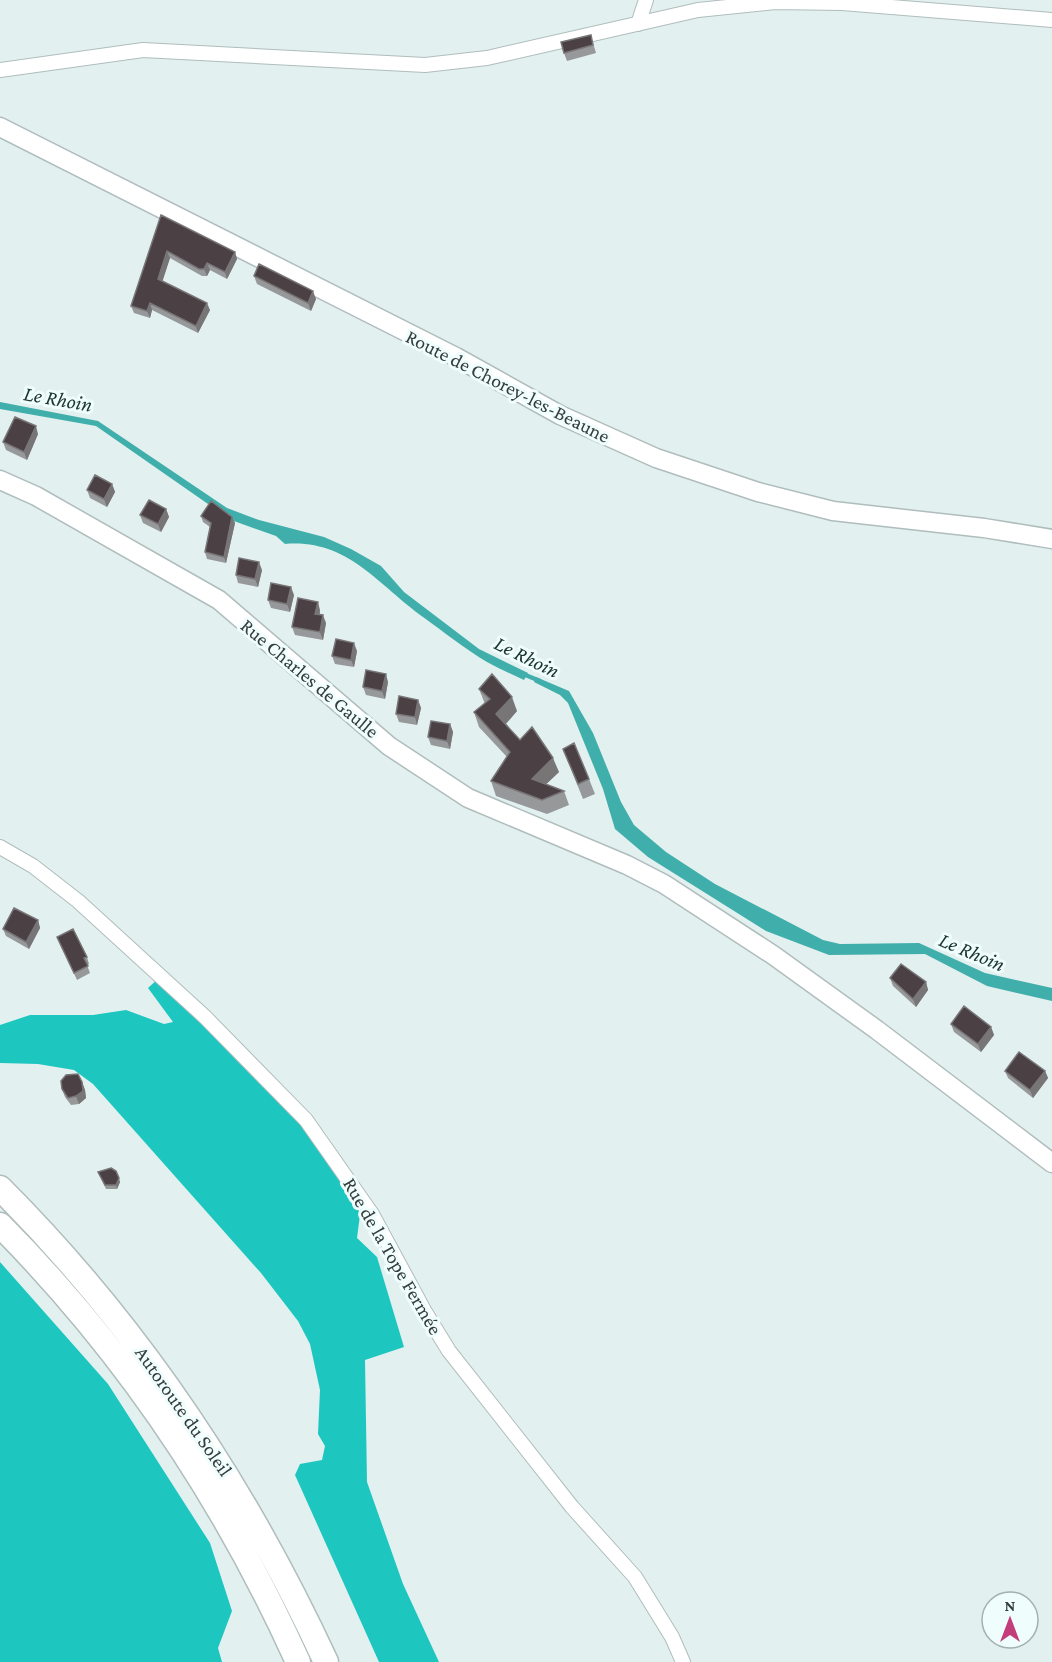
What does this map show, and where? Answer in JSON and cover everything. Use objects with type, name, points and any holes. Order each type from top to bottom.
[{"type":"highway","name":"Autoroute du Soleil","points":[[0,1188],[88,1282],[180,1400],[256,1522],[326,1662]]},
{"type":"highway","name":"Autoroute du Soleil","points":[[0,1225],[90,1326],[169,1431],[238,1543],[298,1662]]},
{"type":"street","points":[[638,24],[646,0]]},
{"type":"street","points":[[0,70],[143,50],[424,65],[488,58],[698,10],[793,1],[1052,20]]},
{"type":"street","name":"Route de Chorey-les-Beaune","points":[[0,127],[456,357],[569,419],[656,458],[758,492],[832,511],[984,528],[1052,539]]},
{"type":"street","name":"Rue Charles de Gaulle","points":[[0,480],[36,496],[219,600],[389,746],[428,774],[468,798],[627,865],[664,884],[773,955],[1052,1163]]},
{"type":"street","name":"Rue de la Tope Fermée","points":[[0,847],[33,866],[78,901],[206,1017],[306,1120],[372,1214],[424,1312],[449,1352],[573,1507],[635,1577],[672,1637],[682,1662]]},
{"type":"shaded area","points":[[0,402],[98,421],[227,508],[259,520],[324,537],[351,549],[381,566],[404,592],[479,649],[528,673],[524,680],[479,657],[344,556],[307,544],[285,544],[276,536],[231,520],[96,426],[0,409]]},
{"type":"shaded area","points":[[536,677],[569,691],[593,733],[621,802],[634,825],[666,852],[715,884],[823,940],[840,944],[919,943],[985,973],[1052,988],[1052,1001],[987,986],[925,954],[829,955],[766,931],[648,857],[615,829],[603,789],[568,703],[560,695],[534,682]]},
{"type":"shaded area","points":[[159,978],[299,1115],[355,1196],[360,1215],[357,1238],[377,1257],[404,1347],[365,1360],[367,1482],[403,1584],[439,1662],[379,1662],[295,1475],[300,1464],[322,1460],[325,1446],[318,1434],[320,1390],[310,1344],[298,1321],[261,1273],[93,1084],[74,1070],[38,1064],[0,1063],[0,1025],[30,1015],[93,1015],[126,1010],[164,1024],[173,1022],[148,988]]},
{"type":"shaded area","points":[[0,1262],[108,1384],[210,1543],[232,1611],[218,1648],[222,1662],[0,1662]]},
{"type":"building","points":[[591,35],[593,45],[564,53],[561,42]]},
{"type":"building","points":[[161,215],[235,252],[225,272],[207,263],[204,269],[199,269],[167,251],[158,279],[207,303],[196,326],[150,303],[147,311],[131,306]]},
{"type":"building","points":[[259,264],[313,291],[308,303],[254,276]]},
{"type":"building","points":[[15,417],[36,426],[24,452],[3,442]]},
{"type":"building","points":[[95,475],[112,484],[104,499],[87,490]]},
{"type":"building","points":[[149,500],[166,509],[158,524],[140,515]]},
{"type":"building","points":[[211,501],[232,517],[224,557],[205,552],[211,523],[201,516]]},
{"type":"building","points":[[239,558],[259,562],[255,579],[236,575]]},
{"type":"building","points":[[271,583],[291,587],[287,604],[268,600]]},
{"type":"building","points":[[298,598],[318,602],[315,614],[323,615],[320,632],[292,627]]},
{"type":"building","points":[[336,639],[354,643],[351,660],[332,656]]},
{"type":"building","points":[[366,670],[386,674],[382,691],[363,687]]},
{"type":"building","points":[[492,674],[512,697],[496,714],[520,740],[532,727],[553,758],[532,779],[564,791],[542,800],[491,781],[510,752],[474,712],[490,699],[479,689]]},
{"type":"building","points":[[399,696],[418,700],[415,717],[396,714]]},
{"type":"building","points":[[431,721],[450,724],[447,741],[428,737]]},
{"type":"building","points":[[574,743],[589,779],[578,784],[563,749]]},
{"type":"building","points":[[14,908],[38,920],[26,942],[3,929]]},
{"type":"building","points":[[73,929],[87,957],[84,958],[88,966],[74,973],[57,937]]},
{"type":"building","points":[[901,964],[926,982],[913,999],[890,978]]},
{"type":"building","points":[[964,1006],[991,1027],[978,1044],[951,1024]]},
{"type":"building","points":[[1019,1052],[1045,1071],[1030,1090],[1005,1071]]},
{"type":"building","points":[[78,1074],[83,1091],[68,1098],[62,1089],[61,1081],[66,1075]]},
{"type":"building","points":[[111,1168],[116,1171],[119,1178],[116,1185],[105,1185],[98,1172]]},
{"type":"waterway","name":"Le Rhoin","points":[[523,674],[540,681]]}]
